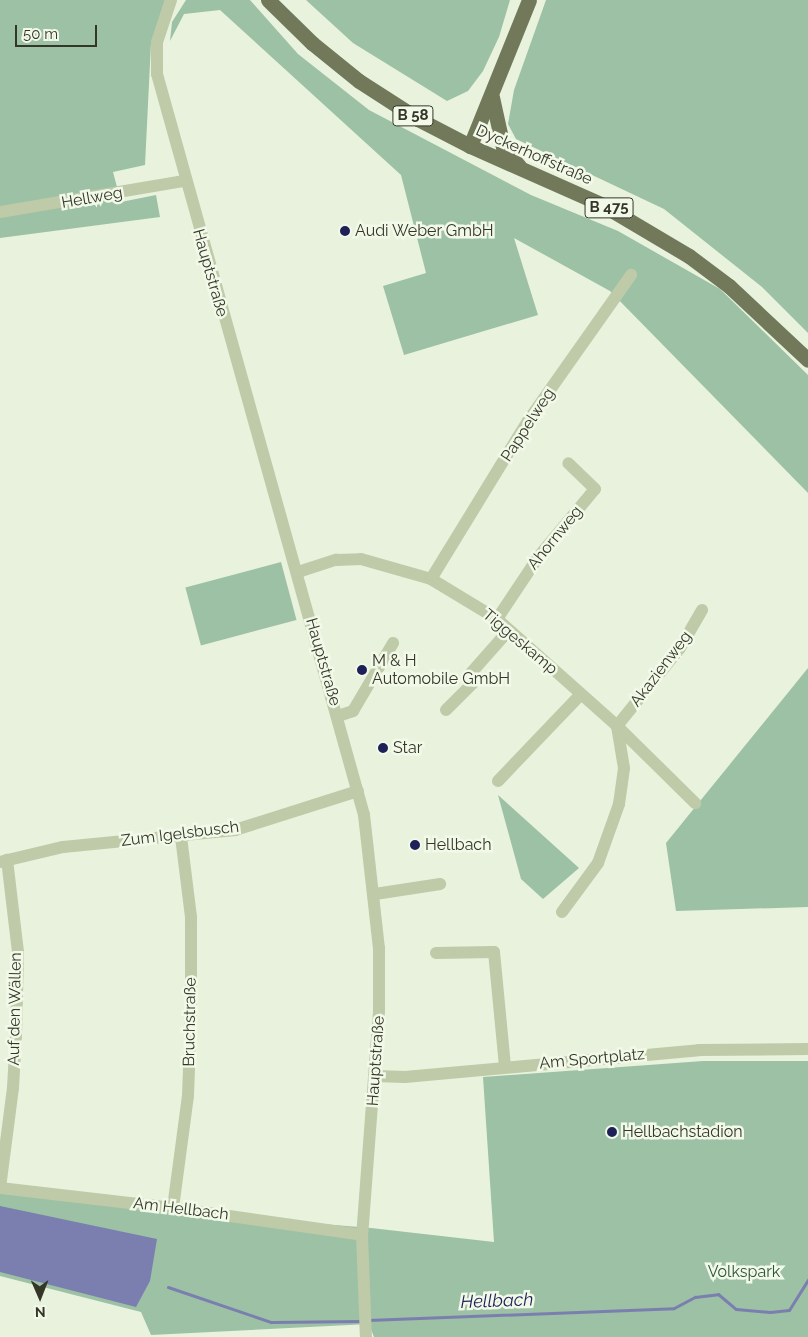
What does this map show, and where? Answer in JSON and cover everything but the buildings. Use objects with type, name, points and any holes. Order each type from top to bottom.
[{"type":"main road","name":"Dyckerhoffstraße","points":[[268,0],[312,43],[359,81],[418,119],[470,146],[603,205],[689,256],[735,292],[808,360]]},
{"type":"main road","points":[[470,146],[492,97],[529,0]]},
{"type":"main road","points":[[492,97],[504,147],[523,170]]},
{"type":"street","name":"Hauptstraße","points":[[172,2],[157,42],[157,74],[184,181],[298,572],[358,791],[375,894],[379,1011],[362,1234],[362,1301],[366,1331]]},
{"type":"street","name":"Hellweg","points":[[0,212],[184,181]]},
{"type":"street","name":"Pappelweg","points":[[431,579],[528,421],[631,275]]},
{"type":"street","name":"Ahornweg","points":[[496,619],[539,556],[595,489],[568,463]]},
{"type":"street","name":"Tiggeskamp","points":[[298,572],[336,560],[361,559],[431,579],[496,619],[509,630],[617,726],[695,803]]},
{"type":"street","name":"Akazienweg","points":[[617,726],[670,662],[702,610]]},
{"type":"street","points":[[446,710],[475,681],[471,674],[509,630]]},
{"type":"street","points":[[338,716],[353,711],[393,643]]},
{"type":"street","points":[[498,781],[581,694]]},
{"type":"street","points":[[562,912],[598,863],[619,804],[624,768],[617,726]]},
{"type":"street","name":"Zum Igelsbusch","points":[[3,861],[62,847],[181,837],[235,830],[358,791]]},
{"type":"street","name":"Bruchstraße","points":[[173,1208],[188,1095],[191,1018],[192,917],[181,837]]},
{"type":"street","name":"Auf den Wällen","points":[[0,1188],[13,1088],[18,952],[3,861]]},
{"type":"street","points":[[375,894],[440,884]]},
{"type":"street","points":[[436,953],[494,952],[506,1066]]},
{"type":"street","name":"Am Sportplatz","points":[[375,1076],[699,1050],[808,1048]]},
{"type":"street","name":"Am Hellbach","points":[[0,1188],[173,1208],[362,1234]]},
{"type":"green space","points":[[0,0],[165,0],[151,43],[145,165],[113,172],[121,202],[156,195],[160,217],[0,238]]},
{"type":"green space","points":[[186,0],[250,0],[298,54],[369,110],[531,195],[618,231],[720,289],[808,375],[808,493],[610,291],[514,238],[538,315],[404,355],[383,286],[426,273],[401,175],[220,10],[184,14],[170,41],[172,22]]},
{"type":"green space","points":[[306,0],[510,0],[499,37],[483,71],[468,91],[447,101],[353,43]]},
{"type":"green space","points":[[546,0],[808,0],[808,333],[762,287],[664,209],[516,139],[508,124],[514,90]]},
{"type":"green space","points":[[281,562],[297,620],[201,646],[185,588]]},
{"type":"green space","points":[[808,668],[808,907],[676,911],[666,843]]},
{"type":"green space","points":[[498,795],[579,868],[543,899],[521,879]]},
{"type":"green space","name":"Volkspark","points":[[703,1061],[808,1061],[808,1337],[374,1337],[369,1324],[151,1335],[141,1312],[0,1276],[0,1191],[161,1211],[371,1228],[494,1242],[483,1077]]},
{"type":"water","points":[[0,1206],[157,1239],[150,1281],[136,1307],[0,1272]]},
{"type":"waterway","name":"Hellbach","points":[[368,1320],[674,1308],[695,1297],[718,1294],[736,1309],[770,1312],[789,1310],[808,1279]]},
{"type":"waterway","name":"Hellbach","points":[[168,1287],[271,1322],[361,1321]]},
{"type":"place","name":"Audi Weber GmbH","points":[[345,231]]},
{"type":"place","name":"M & H Automobile GmbH","points":[[362,670]]},
{"type":"place","name":"Star","points":[[383,748]]},
{"type":"place","name":"Hellbach","points":[[415,845]]},
{"type":"place","name":"Hellbachstadion","points":[[612,1132]]}]
